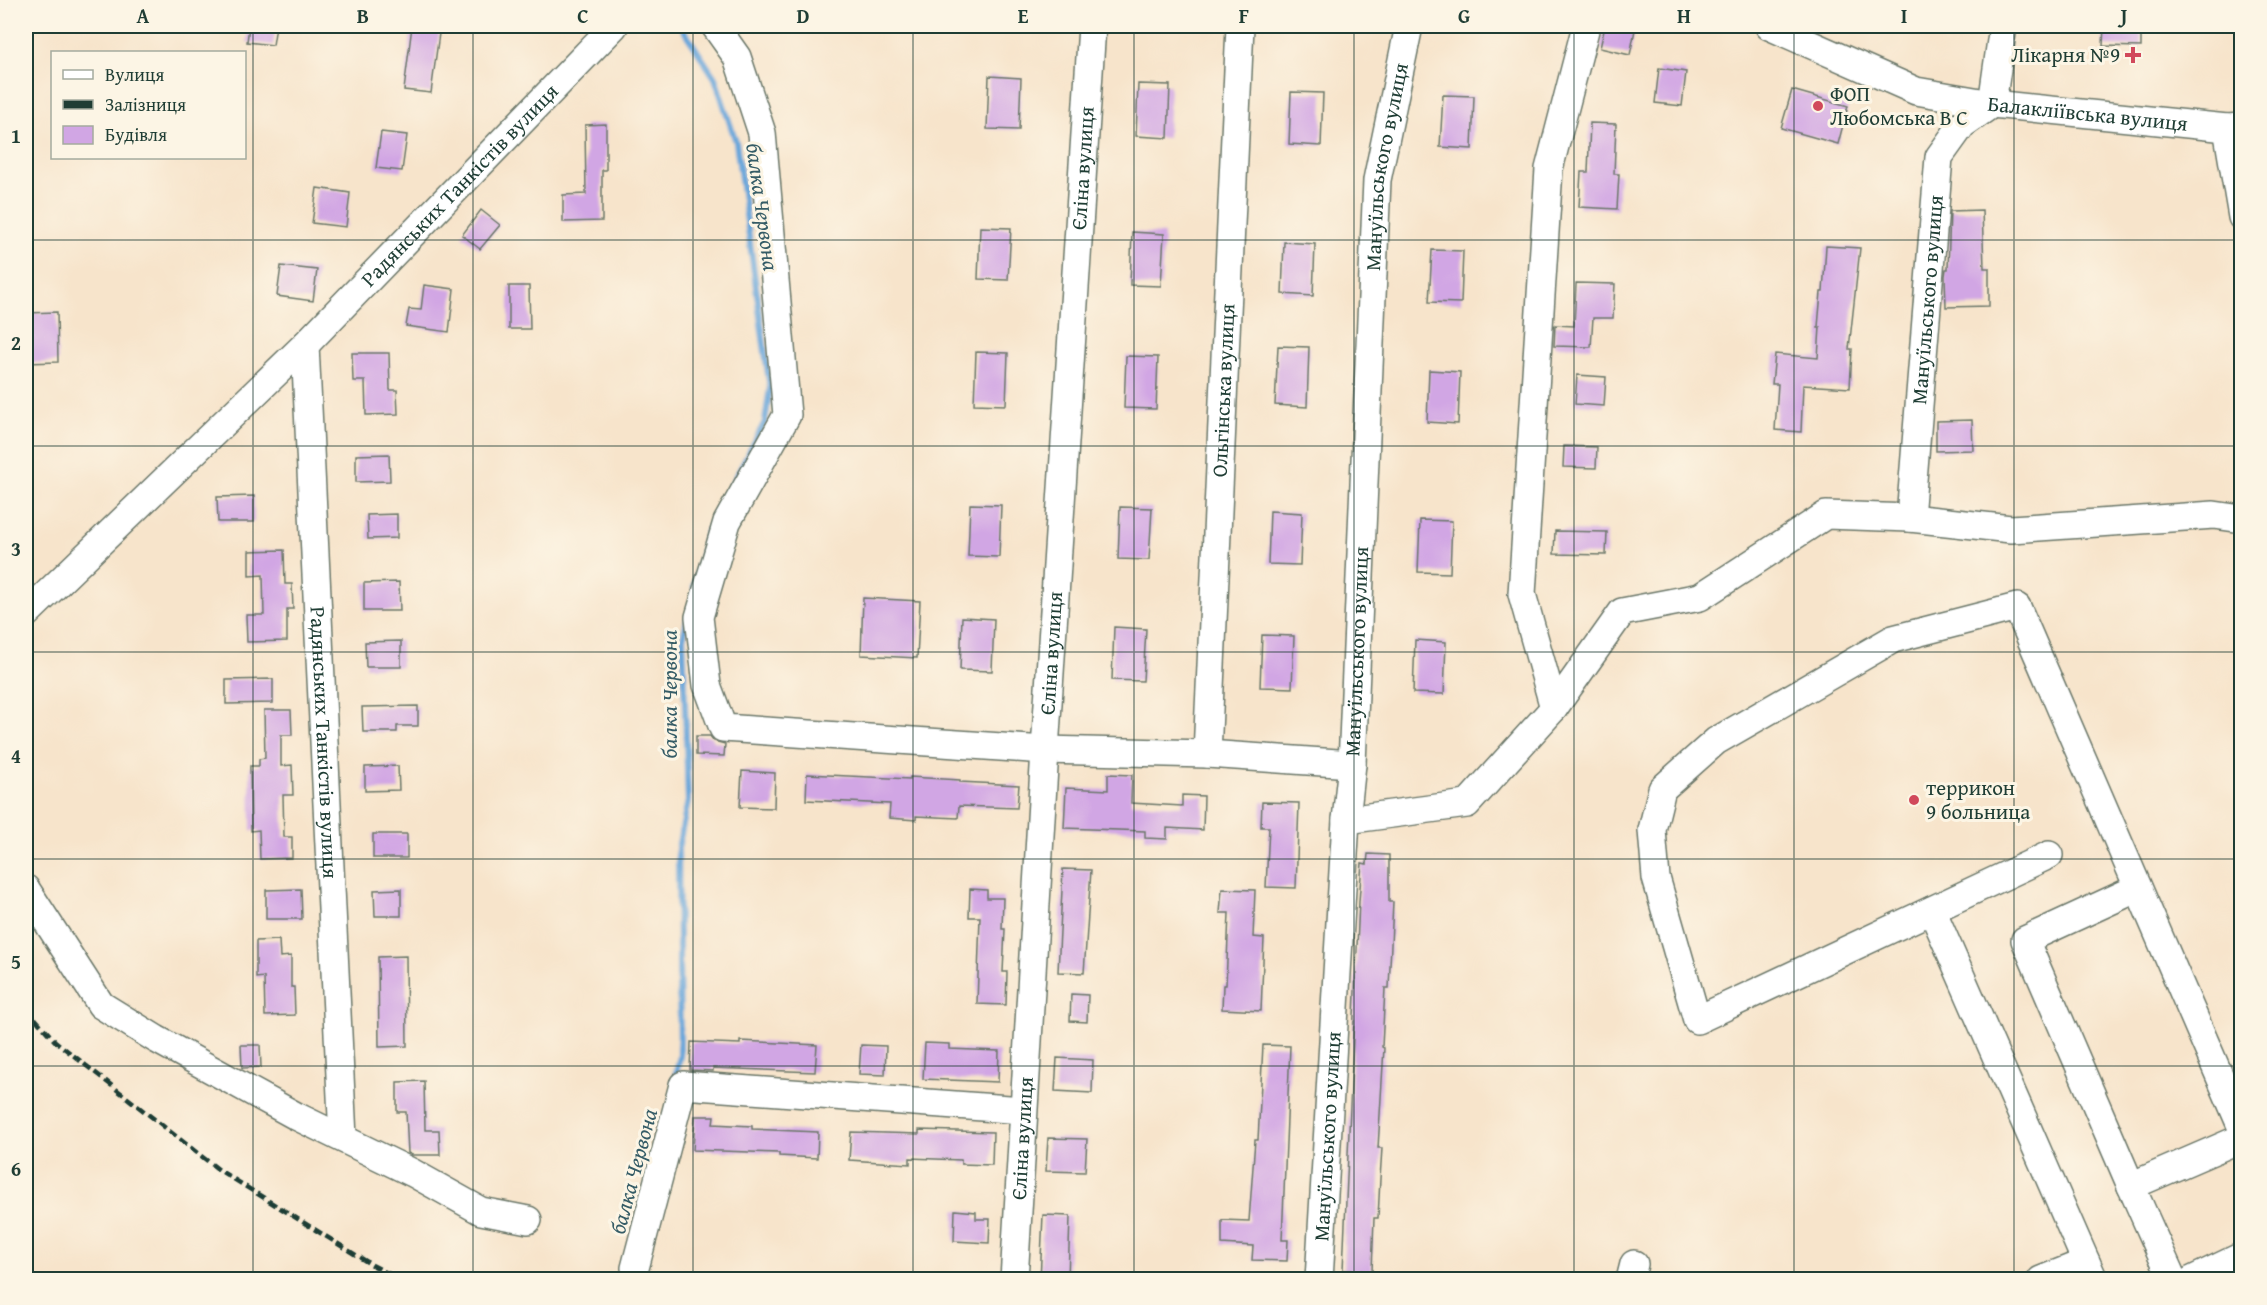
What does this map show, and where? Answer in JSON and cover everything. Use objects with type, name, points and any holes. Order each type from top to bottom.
[{"type":"street","name":"Радянських Танкістів вулиця","points":[[26,614],[305,345],[614,26]]},
{"type":"street","points":[[715,26],[736,57],[762,133],[787,414],[727,522],[699,617],[707,685],[723,728],[1045,750],[1207,754],[1352,764]]},
{"type":"street","name":"Єліна вулиця","points":[[1014,1280],[1045,750],[1092,26]]},
{"type":"street","name":"Ольгінська вулиця","points":[[1207,754],[1240,26]]},
{"type":"street","name":"Мануїльського вулиця","points":[[1319,1280],[1346,820],[1352,764],[1377,180],[1409,26]]},
{"type":"street","points":[[1554,708],[1522,594],[1549,169],[1586,26]]},
{"type":"street","name":"Балакліївська вулиця","points":[[1769,26],[1916,91],[1992,104],[2234,128]]},
{"type":"street","points":[[1992,104],[2003,26]]},
{"type":"street","name":"Мануїльського вулиця","points":[[1910,518],[1939,158],[1962,125],[1992,104]]},
{"type":"street","points":[[2234,128],[2241,217]]},
{"type":"street","name":"Радянських Танкістів вулиця","points":[[305,345],[344,1138]]},
{"type":"street","points":[[1346,820],[1467,804],[1554,708],[1622,612],[1700,597],[1826,515],[1910,518],[2011,529],[2214,515],[2241,519]]},
{"type":"street","points":[[2049,855],[1697,1020],[1656,878],[1652,830],[1662,789],[1716,741],[1893,639],[2017,607],[2241,1128]]},
{"type":"street","points":[[2138,888],[2025,940],[2173,1280]]},
{"type":"street","points":[[26,889],[101,1005],[156,1039],[296,1116],[413,1173],[480,1211],[528,1220]]},
{"type":"street","points":[[1932,910],[2090,1271],[2041,1280]]},
{"type":"street","points":[[635,1268],[683,1085],[1023,1110]]},
{"type":"street","points":[[2131,1186],[2241,1138]]},
{"type":"street","points":[[2192,1280],[2241,1256]]},
{"type":"building","points":[[249,26],[276,26],[273,45],[247,42]]},
{"type":"building","points":[[412,26],[440,26],[431,93],[404,90]]},
{"type":"building","points":[[1605,26],[1635,30],[1630,55],[1600,48]]},
{"type":"building","points":[[2104,26],[2141,26],[2141,47],[2103,46]]},
{"type":"building","points":[[1659,68],[1686,72],[1682,106],[1655,103]]},
{"type":"building","points":[[989,76],[1021,78],[1019,130],[987,129]]},
{"type":"building","points":[[1138,84],[1170,85],[1168,138],[1136,136]]},
{"type":"building","points":[[1792,90],[1848,106],[1838,144],[1781,128]]},
{"type":"building","points":[[1291,92],[1323,93],[1321,146],[1289,144]]},
{"type":"building","points":[[1443,95],[1474,96],[1472,149],[1440,147]]},
{"type":"building","points":[[1590,123],[1616,124],[1614,174],[1619,174],[1617,209],[1579,207],[1581,172],[1588,172]]},
{"type":"building","points":[[606,124],[606,170],[602,170],[602,221],[563,222],[563,195],[586,194],[585,125]]},
{"type":"building","points":[[381,132],[407,135],[402,171],[376,168]]},
{"type":"building","points":[[317,188],[350,193],[346,227],[312,223]]},
{"type":"building","points":[[481,210],[500,225],[480,249],[462,235]]},
{"type":"building","points":[[1982,210],[1984,268],[1989,268],[1989,306],[1946,307],[1945,276],[1946,269],[1948,269],[1950,211]]},
{"type":"building","points":[[980,227],[1011,228],[1008,280],[978,279]]},
{"type":"building","points":[[1132,232],[1164,234],[1161,286],[1130,285]]},
{"type":"building","points":[[1284,242],[1315,244],[1313,296],[1282,294]]},
{"type":"building","points":[[1826,246],[1860,248],[1849,349],[1852,349],[1850,388],[1803,385],[1801,432],[1775,430],[1778,384],[1772,384],[1775,354],[1818,358],[1820,327],[1818,327]]},
{"type":"building","points":[[1432,250],[1463,251],[1461,303],[1429,302]]},
{"type":"building","points":[[281,266],[317,270],[313,301],[277,296]]},
{"type":"building","points":[[1576,283],[1615,284],[1613,318],[1593,318],[1591,347],[1554,346],[1555,325],[1574,326]]},
{"type":"building","points":[[424,285],[454,289],[449,332],[406,326],[409,309],[421,310]]},
{"type":"building","points":[[509,286],[529,286],[530,329],[509,329]]},
{"type":"building","points":[[57,312],[58,362],[26,363],[26,313]]},
{"type":"building","points":[[1278,346],[1309,347],[1307,407],[1275,405]]},
{"type":"building","points":[[976,352],[1008,353],[1006,405],[974,404]]},
{"type":"building","points":[[352,353],[389,353],[390,390],[397,390],[398,414],[366,415],[365,381],[353,381]]},
{"type":"building","points":[[1126,356],[1158,357],[1156,409],[1124,408]]},
{"type":"building","points":[[1429,370],[1460,372],[1458,424],[1427,422]]},
{"type":"building","points":[[1577,375],[1606,377],[1604,406],[1575,404]]},
{"type":"building","points":[[1972,420],[1973,450],[1936,451],[1936,421]]},
{"type":"building","points":[[1564,446],[1597,447],[1596,468],[1563,467]]},
{"type":"building","points":[[389,454],[390,481],[356,482],[356,455]]},
{"type":"building","points":[[254,496],[254,522],[218,522],[217,497]]},
{"type":"building","points":[[970,504],[1001,505],[999,557],[968,556]]},
{"type":"building","points":[[1120,507],[1152,508],[1149,560],[1118,559]]},
{"type":"building","points":[[1270,511],[1302,513],[1300,565],[1268,564]]},
{"type":"building","points":[[397,514],[397,538],[368,539],[367,515]]},
{"type":"building","points":[[1420,520],[1452,521],[1450,573],[1418,572]]},
{"type":"building","points":[[1555,531],[1607,532],[1606,555],[1554,554]]},
{"type":"building","points":[[284,550],[285,584],[292,584],[293,609],[287,609],[287,641],[247,642],[246,615],[264,615],[263,575],[249,576],[249,551]]},
{"type":"building","points":[[399,582],[400,611],[364,611],[364,583]]},
{"type":"building","points":[[863,598],[920,601],[917,658],[861,655]]},
{"type":"building","points":[[962,617],[994,619],[992,671],[960,670]]},
{"type":"building","points":[[1114,627],[1146,629],[1143,681],[1112,680]]},
{"type":"building","points":[[1262,635],[1294,636],[1292,688],[1260,687]]},
{"type":"building","points":[[1415,640],[1446,642],[1444,694],[1413,693]]},
{"type":"building","points":[[401,641],[401,667],[366,667],[365,642]]},
{"type":"building","points":[[273,679],[273,703],[226,704],[226,680]]},
{"type":"building","points":[[418,706],[418,726],[397,726],[397,732],[363,732],[362,707]]},
{"type":"building","points":[[264,710],[291,710],[292,735],[281,735],[281,766],[292,765],[293,795],[283,795],[284,837],[292,837],[292,858],[260,859],[259,830],[251,831],[250,766],[259,766],[259,759],[265,758]]},
{"type":"building","points":[[696,736],[710,736],[714,741],[725,744],[724,756],[696,755]]},
{"type":"building","points":[[398,766],[399,790],[365,791],[365,767]]},
{"type":"building","points":[[742,771],[775,773],[774,808],[740,807]]},
{"type":"building","points":[[807,774],[910,779],[910,777],[1019,785],[1017,808],[959,806],[958,818],[916,816],[916,820],[889,818],[890,804],[806,800]]},
{"type":"building","points":[[1108,774],[1132,775],[1131,803],[1182,806],[1182,795],[1204,796],[1203,830],[1167,828],[1167,839],[1145,838],[1145,831],[1064,828],[1066,788],[1108,790]]},
{"type":"building","points":[[1262,802],[1299,803],[1296,888],[1266,887],[1269,827],[1261,827]]},
{"type":"building","points":[[373,834],[407,834],[407,858],[373,858]]},
{"type":"building","points":[[1368,854],[1389,855],[1389,902],[1393,902],[1389,988],[1385,988],[1378,1148],[1382,1148],[1378,1218],[1374,1218],[1372,1271],[1343,1270],[1359,901],[1362,863],[1367,864]]},
{"type":"building","points":[[1063,869],[1091,870],[1084,973],[1058,972]]},
{"type":"building","points":[[301,889],[302,919],[266,919],[266,890]]},
{"type":"building","points":[[401,889],[401,916],[375,916],[374,890]]},
{"type":"building","points":[[970,889],[987,890],[987,898],[1003,898],[1002,929],[1005,929],[1003,972],[1007,972],[1006,1005],[977,1004],[980,917],[969,917]]},
{"type":"building","points":[[1222,889],[1255,890],[1253,937],[1264,938],[1261,1011],[1222,1009],[1223,985],[1226,985],[1229,913],[1220,913]]},
{"type":"building","points":[[279,940],[280,957],[291,956],[291,987],[294,987],[295,1015],[265,1016],[264,977],[256,978],[256,941]]},
{"type":"building","points":[[406,956],[407,1046],[379,1047],[378,957]]},
{"type":"building","points":[[1071,994],[1088,995],[1087,1022],[1070,1021]]},
{"type":"building","points":[[740,1041],[817,1045],[815,1072],[713,1068],[713,1071],[690,1070],[691,1042],[740,1044]]},
{"type":"building","points":[[925,1043],[949,1044],[949,1049],[999,1051],[998,1082],[923,1079]]},
{"type":"building","points":[[241,1045],[260,1045],[261,1067],[242,1068]]},
{"type":"building","points":[[861,1045],[886,1046],[885,1075],[859,1074]]},
{"type":"building","points":[[1263,1045],[1290,1046],[1282,1240],[1288,1240],[1287,1261],[1252,1260],[1253,1246],[1222,1244],[1222,1220],[1249,1221],[1255,1140],[1258,1140]]},
{"type":"building","points":[[1057,1058],[1093,1060],[1092,1093],[1055,1091]]},
{"type":"building","points":[[424,1081],[425,1130],[439,1130],[440,1155],[408,1153],[406,1112],[397,1112],[397,1082]]},
{"type":"building","points":[[695,1116],[714,1116],[713,1124],[752,1126],[752,1129],[818,1132],[817,1158],[779,1156],[779,1153],[693,1150]]},
{"type":"building","points":[[919,1130],[993,1132],[992,1165],[961,1164],[961,1160],[910,1158],[910,1164],[849,1160],[851,1132],[919,1134]]},
{"type":"building","points":[[1048,1138],[1087,1139],[1085,1172],[1046,1171]]},
{"type":"building","points":[[955,1210],[976,1212],[976,1219],[990,1219],[989,1243],[954,1241]]},
{"type":"building","points":[[1043,1215],[1070,1216],[1068,1280],[1040,1280]]},
{"type":"waterway","name":"балка Червона","points":[[681,26],[715,78],[736,142],[770,388],[765,422],[707,532],[694,587]]},
{"type":"waterway","name":"балка Червона","points":[[674,1082],[680,1056],[678,848],[688,801],[683,638],[688,617]]},
{"type":"railway","points":[[26,1008],[55,1041],[219,1170],[372,1265],[401,1280]]},
{"type":"place","name":"Лікарня №9","points":[[2133,55]]},
{"type":"place","name":"ФОП Любомська В С","points":[[1818,106]]},
{"type":"place","name":"террикон 9 больница","points":[[1914,800]]}]
